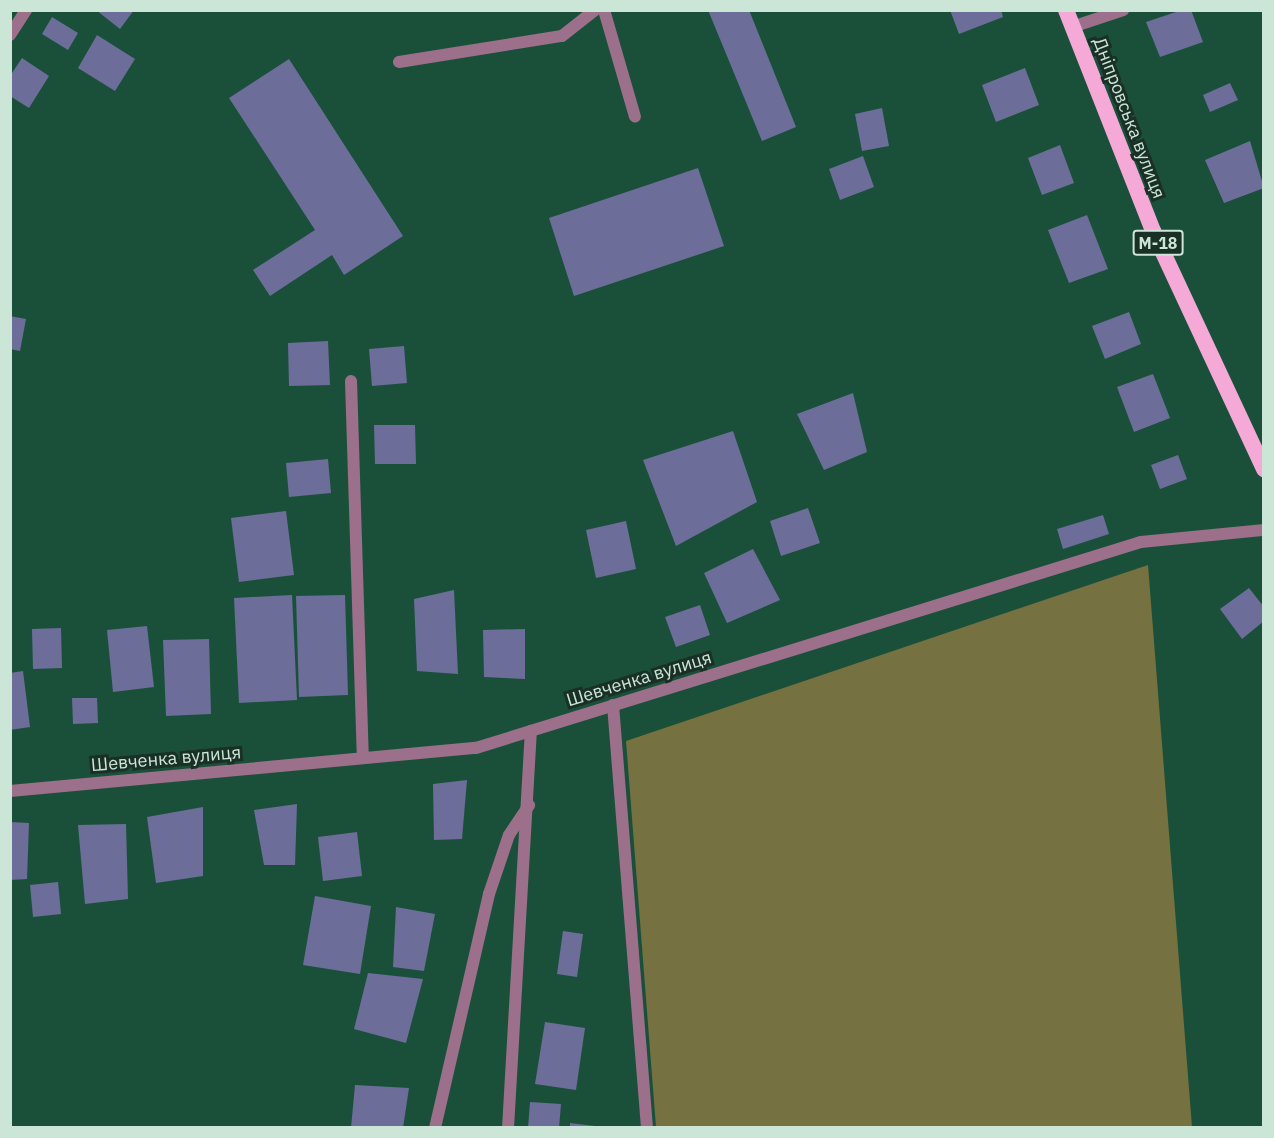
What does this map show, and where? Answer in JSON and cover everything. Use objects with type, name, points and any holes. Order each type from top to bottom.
[{"type":"highway","name":"Дніпровська вулиця","points":[[1066,10],[1153,231],[1263,469]]},
{"type":"street","points":[[10,35],[26,10]]},
{"type":"street","points":[[399,62],[561,36],[595,10]]},
{"type":"street","points":[[604,10],[635,117]]},
{"type":"street","points":[[1072,27],[1123,10]]},
{"type":"street","points":[[351,381],[363,758]]},
{"type":"street","name":"Шевченка вулиця","points":[[10,791],[476,748],[1141,542],[1263,530]]},
{"type":"street","points":[[613,705],[647,1128]]},
{"type":"street","points":[[507,1128],[530,803],[531,731]]},
{"type":"street","points":[[435,1128],[489,894],[509,835],[530,803]]},
{"type":"shaded area","points":[[1148,565],[1192,1127],[656,1127],[626,741]]},
{"type":"building","points":[[96,10],[134,10],[120,29]]},
{"type":"building","points":[[708,10],[749,10],[796,127],[762,141]]},
{"type":"building","points":[[950,10],[1001,10],[1003,17],[959,34]]},
{"type":"building","points":[[1182,10],[1191,10],[1203,42],[1160,57],[1146,22]]},
{"type":"building","points":[[52,17],[78,33],[68,50],[42,34]]},
{"type":"building","points":[[97,35],[135,59],[115,91],[78,68]]},
{"type":"building","points":[[22,58],[49,76],[29,108],[10,96],[10,76]]},
{"type":"building","points":[[289,59],[403,236],[344,275],[332,255],[270,296],[253,270],[315,230],[229,98]]},
{"type":"building","points":[[1025,68],[1039,105],[996,122],[982,85]]},
{"type":"building","points":[[1230,83],[1238,100],[1210,112],[1203,95]]},
{"type":"building","points":[[882,108],[889,146],[862,151],[855,114]]},
{"type":"building","points":[[1250,141],[1264,188],[1224,203],[1205,160]]},
{"type":"building","points":[[1060,145],[1074,183],[1042,195],[1028,158]]},
{"type":"building","points":[[863,156],[874,187],[840,200],[829,169]]},
{"type":"building","points":[[698,168],[724,246],[574,296],[549,218]]},
{"type":"building","points":[[1087,215],[1108,269],[1069,283],[1048,230]]},
{"type":"building","points":[[1129,312],[1141,344],[1105,359],[1092,326]]},
{"type":"building","points":[[10,316],[26,319],[20,351],[10,349]]},
{"type":"building","points":[[328,341],[330,385],[289,386],[288,343]]},
{"type":"building","points":[[404,346],[407,383],[372,386],[369,349]]},
{"type":"building","points":[[1153,374],[1170,418],[1134,432],[1117,387]]},
{"type":"building","points":[[853,393],[867,452],[824,470],[797,414]]},
{"type":"building","points":[[374,425],[415,425],[416,464],[375,464]]},
{"type":"building","points":[[733,431],[757,502],[676,546],[643,460]]},
{"type":"building","points":[[1178,455],[1187,479],[1160,489],[1151,465]]},
{"type":"building","points":[[328,459],[331,493],[289,497],[286,463]]},
{"type":"building","points":[[808,508],[820,543],[781,556],[770,521]]},
{"type":"building","points":[[286,511],[294,575],[239,582],[231,518]]},
{"type":"building","points":[[1103,515],[1109,534],[1063,549],[1057,529]]},
{"type":"building","points":[[626,521],[636,569],[596,578],[586,530]]},
{"type":"building","points":[[753,549],[780,600],[727,623],[704,573]]},
{"type":"building","points":[[1249,588],[1264,607],[1264,621],[1242,639],[1220,609]]},
{"type":"building","points":[[454,590],[458,674],[417,671],[414,599]]},
{"type":"building","points":[[292,595],[297,700],[239,703],[234,598]]},
{"type":"building","points":[[345,595],[348,695],[299,697],[296,596]]},
{"type":"building","points":[[700,605],[710,635],[676,647],[665,617]]},
{"type":"building","points":[[147,626],[154,687],[113,692],[107,630]]},
{"type":"building","points":[[61,628],[62,668],[33,669],[32,629]]},
{"type":"building","points":[[525,629],[525,679],[484,677],[483,630]]},
{"type":"building","points":[[209,639],[211,714],[166,716],[163,640]]},
{"type":"building","points":[[23,671],[30,727],[10,730],[10,673]]},
{"type":"building","points":[[72,698],[97,698],[98,723],[73,724]]},
{"type":"building","points":[[467,780],[462,839],[434,840],[433,784]]},
{"type":"building","points":[[297,804],[295,865],[264,865],[254,810]]},
{"type":"building","points":[[203,807],[203,876],[156,883],[147,817]]},
{"type":"building","points":[[10,822],[29,823],[27,879],[10,880]]},
{"type":"building","points":[[126,824],[128,899],[85,904],[78,825]]},
{"type":"building","points":[[357,832],[362,876],[323,881],[318,837]]},
{"type":"building","points":[[58,882],[61,914],[33,917],[30,885]]},
{"type":"building","points":[[315,896],[371,906],[360,974],[303,965]]},
{"type":"building","points":[[396,907],[435,914],[424,971],[393,967]]},
{"type":"building","points":[[563,931],[583,934],[577,977],[557,974]]},
{"type":"building","points":[[368,973],[423,979],[406,1043],[354,1029]]},
{"type":"building","points":[[545,1022],[585,1028],[576,1090],[535,1084]]},
{"type":"building","points":[[355,1085],[409,1088],[403,1128],[351,1128]]},
{"type":"building","points":[[530,1102],[561,1104],[559,1128],[528,1128]]},
{"type":"building","points":[[570,1123],[595,1126],[595,1128],[570,1128]]}]
